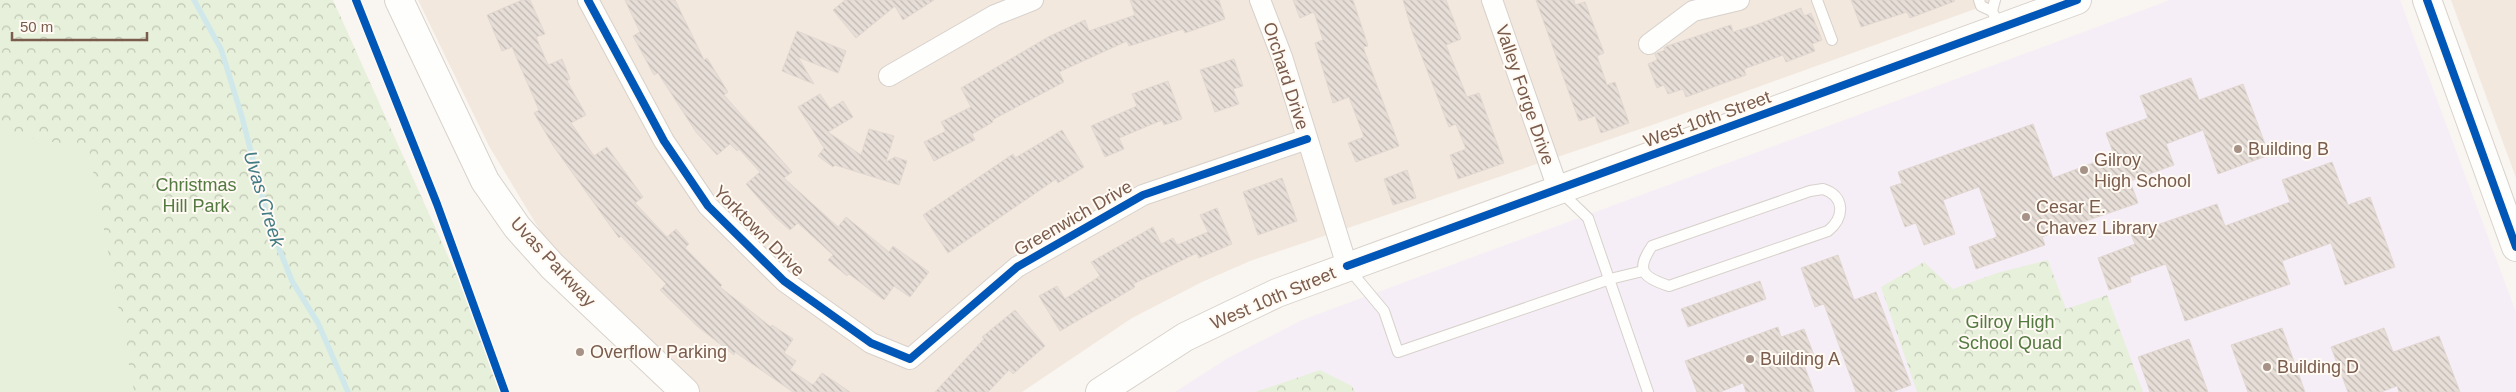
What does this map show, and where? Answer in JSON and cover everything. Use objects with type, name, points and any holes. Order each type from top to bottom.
[{"type":"street","name":"Uvas Parkway","points":[[399,0],[485,180],[517,227],[552,266],[685,392]]},
{"type":"street","name":"Yorktown Drive","points":[[588,0],[664,141],[708,206],[784,281],[871,344],[910,359]]},
{"type":"street","points":[[889,76],[995,15],[1033,0]]},
{"type":"street","name":"Orchard Drive","points":[[1260,0],[1282,57],[1347,266]]},
{"type":"street","name":"Valley Forge Drive","points":[[1492,0],[1558,189]]},
{"type":"street","points":[[1649,44],[1690,5],[1739,0]]},
{"type":"street","name":"West 10th Street","points":[[1100,392],[1159,352],[1215,321],[1277,293],[1558,189],[1996,19],[2077,0]]},
{"type":"street","points":[[2427,0],[2516,247]]},
{"type":"street","name":"Greenwich Drive","points":[[910,359],[1017,267],[1143,195],[1306,139]]},
{"type":"lane","points":[[1817,0],[1832,40]]},
{"type":"lane","points":[[1979,0],[1981,6],[1996,19]]},
{"type":"lane","points":[[1995,0],[1996,19]]},
{"type":"lane","points":[[1558,189],[1588,218],[1648,392]]},
{"type":"lane","points":[[1822,189],[1833,192],[1838,201],[1841,212],[1838,224],[1828,231],[1668,286],[1651,280],[1644,272],[1643,260],[1652,246],[1810,191],[1822,189]]},
{"type":"lane","points":[[1347,266],[1384,311],[1398,352],[1610,279],[1644,272]]},
{"type":"shaded area","points":[[418,0],[2000,0],[1655,124],[1250,261],[1202,282],[1132,318],[1022,392],[699,392],[560,264],[489,146]]},
{"type":"shaded area","name":"Gilroy High School","points":[[2170,0],[2400,0],[2516,312],[2516,392],[1175,392],[1228,358],[1302,320]]},
{"type":"shaded area","points":[[2451,0],[2516,0],[2516,178]]},
{"type":"green space","name":"Christmas Hill Park","points":[[0,0],[333,0],[509,392],[0,392]]},
{"type":"green space","points":[[0,132],[89,149],[134,392],[0,392]]},
{"type":"green space","name":"Gilroy High School Quad","points":[[2048,260],[2066,309],[2107,295],[2143,392],[1917,392],[1881,287],[1924,262],[1953,289],[1997,273]]},
{"type":"green space","points":[[1320,370],[1352,386],[1355,392],[1255,392]]},
{"type":"building","points":[[522,0],[530,0],[545,34],[536,37],[548,65],[562,59],[570,79],[567,81],[586,115],[571,123],[594,156],[607,147],[643,197],[635,203],[667,237],[676,229],[689,244],[685,248],[722,285],[720,287],[771,327],[772,325],[793,339],[784,353],[796,361],[790,370],[813,385],[822,373],[850,392],[793,392],[735,352],[734,355],[697,326],[660,290],[666,284],[621,236],[619,238],[554,147],[534,113],[539,110],[512,47],[502,51],[487,15]]},
{"type":"building","points":[[625,0],[675,0],[704,60],[707,58],[728,92],[724,95],[792,172],[784,178],[838,227],[846,217],[889,252],[893,246],[929,272],[910,297],[894,286],[884,300],[849,274],[847,276],[828,260],[833,255],[798,223],[790,230],[775,217],[746,184],[760,172],[739,149],[737,151],[730,144],[717,155],[696,132],[658,73],[654,75],[633,36],[640,32]]},
{"type":"building","points":[[845,0],[934,0],[903,20],[895,6],[856,38],[833,10]]},
{"type":"building","points":[[1130,0],[1219,0],[1225,19],[1185,33],[1183,29],[1129,46],[1127,41],[1059,72],[1064,82],[992,120],[993,122],[972,134],[975,140],[934,161],[924,142],[946,131],[941,122],[971,107],[961,88],[1050,36],[1085,20],[1089,31],[1135,15]]},
{"type":"building","points":[[1293,0],[1353,0],[1368,46],[1363,47],[1399,146],[1356,162],[1348,143],[1364,137],[1349,97],[1333,103],[1315,43],[1323,40],[1314,12],[1300,18]]},
{"type":"building","points":[[1403,0],[1446,0],[1461,39],[1446,45],[1467,97],[1479,93],[1504,163],[1458,179],[1450,155],[1466,149],[1456,124],[1449,127],[1412,31]]},
{"type":"building","points":[[1536,0],[1574,0],[1575,5],[1585,2],[1604,53],[1597,56],[1607,85],[1615,82],[1629,123],[1601,133],[1595,116],[1579,121]]},
{"type":"building","points":[[1851,0],[1955,1],[1910,18],[1907,12],[1861,27]]},
{"type":"building","points":[[1801,8],[1804,16],[1811,13],[1822,40],[1812,44],[1815,51],[1786,62],[1783,55],[1744,69],[1746,75],[1686,97],[1683,89],[1668,94],[1664,85],[1657,88],[1648,64],[1657,60],[1655,54],[1665,50],[1664,48],[1667,46],[1731,25],[1733,32]]},
{"type":"building","points":[[797,31],[846,51],[838,73],[798,57],[814,84],[782,71]]},
{"type":"building","points":[[1234,59],[1243,86],[1233,89],[1239,104],[1215,112],[1200,70]]},
{"type":"building","points":[[2191,78],[2199,100],[2243,84],[2269,155],[2218,174],[2203,130],[2166,144],[2174,165],[2130,181],[2138,203],[2054,232],[2042,237],[2045,245],[1976,269],[1969,247],[1997,237],[1979,187],[1943,200],[1955,234],[1924,245],[1916,223],[1905,227],[1890,187],[1902,183],[1898,172],[2033,124],[2053,178],[2114,155],[2106,133],[2148,118],[2140,96]]},
{"type":"building","points":[[1168,81],[1182,119],[1164,125],[1162,120],[1119,138],[1124,149],[1105,157],[1091,126],[1137,106],[1132,94]]},
{"type":"building","points":[[820,94],[830,109],[843,101],[853,117],[828,132],[861,155],[869,129],[894,136],[886,162],[895,157],[907,161],[899,185],[835,165],[833,167],[818,156],[824,148],[798,107]]},
{"type":"building","points":[[1062,130],[1084,167],[1058,183],[1056,179],[948,253],[923,215],[1013,154],[1015,158]]},
{"type":"building","points":[[2332,162],[2348,205],[2370,197],[2395,267],[2345,285],[2331,243],[2282,261],[2290,284],[2185,321],[2166,264],[2130,277],[2131,282],[2109,290],[2098,258],[2135,244],[2131,234],[2217,204],[2225,226],[2290,202],[2282,180]]},
{"type":"building","points":[[1407,170],[1416,198],[1393,205],[1384,179]]},
{"type":"building","points":[[1282,178],[1297,221],[1258,235],[1243,192]]},
{"type":"building","points":[[1217,208],[1232,244],[1199,258],[1197,253],[1133,284],[1135,287],[1060,331],[1039,296],[1057,286],[1065,299],[1100,276],[1091,262],[1153,227],[1161,244],[1173,238],[1177,245],[1208,232],[1200,215]]},
{"type":"building","name":"Building A","points":[[1838,255],[1854,300],[1876,292],[1911,385],[1892,392],[1856,392],[1824,304],[1815,307],[1801,268]]},
{"type":"building","points":[[1760,281],[1766,299],[1688,327],[1681,309]]},
{"type":"building","points":[[1015,310],[1045,346],[1013,374],[1009,370],[988,392],[935,392],[984,339],[982,337]]},
{"type":"building","name":"Building A","points":[[1778,327],[1781,337],[1804,329],[1815,358],[1803,362],[1814,392],[1746,392],[1743,383],[1720,392],[1697,392],[1685,361]]},
{"type":"building","name":"Building D","points":[[2282,328],[2305,392],[2248,392],[2231,345]]},
{"type":"building","points":[[2384,328],[2393,352],[2439,336],[2460,392],[2399,392],[2397,386],[2381,392],[2348,392],[2331,347]]},
{"type":"building","points":[[2189,339],[2208,392],[2150,392],[2138,357]]},
{"type":"waterway","name":"Uvas Creek","points":[[194,0],[221,49],[242,117],[270,226],[292,281],[318,323],[348,392]]},
{"type":"cycle path","points":[[356,0],[437,204],[505,392]]},
{"type":"cycle path","points":[[588,0],[664,141],[708,206],[784,281],[871,343],[910,359],[1017,267],[1143,195],[1307,139]]},
{"type":"cycle path","points":[[1347,266],[2077,0]]},
{"type":"cycle path","points":[[2427,0],[2516,247]]},
{"type":"place","name":"Building B","points":[[2238,149]]},
{"type":"place","name":"Gilroy High School","points":[[2084,170]]},
{"type":"place","name":"Cesar E. Chavez Library","points":[[2026,217]]},
{"type":"place","name":"Overflow Parking","points":[[580,352]]},
{"type":"place","name":"Building A","points":[[1750,359]]},
{"type":"place","name":"Building D","points":[[2267,367]]}]
